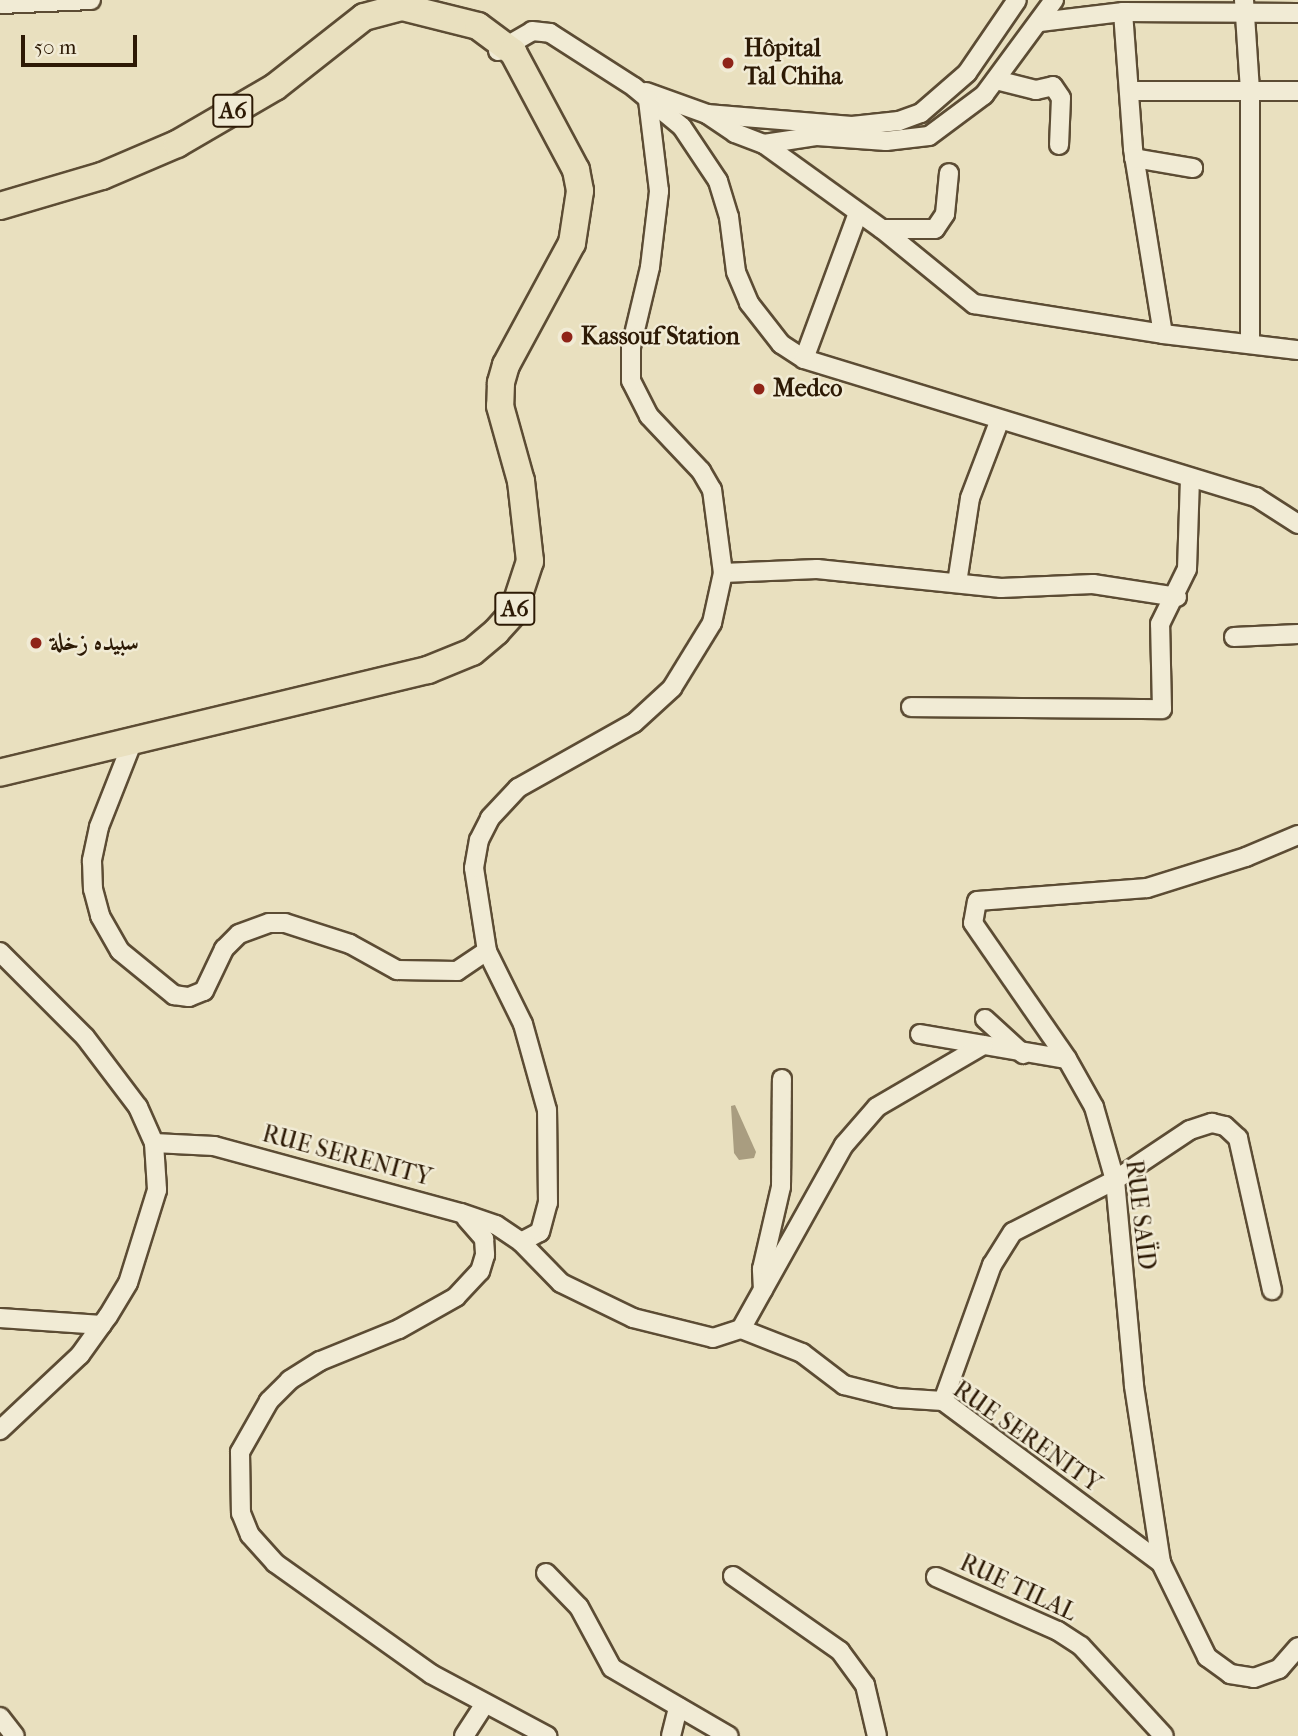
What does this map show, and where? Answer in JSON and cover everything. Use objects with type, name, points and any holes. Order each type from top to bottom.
[{"type":"highway","name":"A6","points":[[0,206],[102,176],[177,144],[275,87],[366,9],[402,7],[453,16],[505,54],[535,96],[576,170],[580,213],[572,243],[506,365],[501,383],[500,405],[528,519],[530,561],[513,613],[472,652],[428,670],[134,738],[0,773]]},
{"type":"street","points":[[0,4],[91,0]]},
{"type":"street","points":[[634,87],[707,114],[866,126],[921,113],[967,73],[1017,0]]},
{"type":"street","points":[[764,144],[817,136],[886,141],[929,136],[984,95],[1054,0]]},
{"type":"street","points":[[1040,22],[1123,12],[1245,6],[1298,13]]},
{"type":"street","points":[[1245,6],[1250,90],[1250,344]]},
{"type":"street","points":[[1123,12],[1134,158],[1163,334]]},
{"type":"street","points":[[505,54],[532,31],[550,33],[634,87],[682,127],[702,152],[718,181],[729,217],[736,272],[749,303],[781,344],[804,359],[999,422],[1256,497],[1298,524]]},
{"type":"street","points":[[967,73],[984,95]]},
{"type":"street","points":[[996,80],[1036,90],[1053,86],[1061,98],[1059,145]]},
{"type":"street","points":[[1129,92],[1298,91]]},
{"type":"street","points":[[521,1242],[540,1232],[548,1203],[547,1110],[523,1024],[487,951],[474,869],[478,840],[490,818],[518,788],[634,723],[672,688],[712,623],[723,573],[712,490],[701,471],[649,416],[631,381],[631,347],[654,247],[659,191],[648,100]]},
{"type":"street","points":[[921,113],[929,136]]},
{"type":"street","points":[[707,114],[724,128],[764,144],[882,229],[974,304],[1163,334],[1298,350]]},
{"type":"street","points":[[1134,158],[1194,168]]},
{"type":"street","points":[[882,229],[935,229],[945,214],[949,173]]},
{"type":"street","points":[[804,359],[858,213]]},
{"type":"street","points":[[957,583],[970,498],[999,422]]},
{"type":"street","points":[[911,707],[1162,709],[1160,624],[1177,597],[1187,569],[1190,478]]},
{"type":"street","points":[[723,573],[817,569],[1024,589],[1093,584],[1177,597]]},
{"type":"street","points":[[1234,637],[1298,634]]},
{"type":"street","points":[[134,738],[99,827],[92,861],[93,889],[100,916],[120,951],[166,990],[189,997],[204,991],[224,949],[239,934],[269,923],[285,923],[350,944],[397,970],[457,971],[487,951]]},
{"type":"street","name":"RUE SAÏD","points":[[1298,835],[1246,857],[1146,888],[977,901],[973,923],[1068,1059],[1094,1107],[1115,1180],[1134,1385],[1161,1563],[1207,1657],[1230,1674],[1254,1678],[1279,1669],[1298,1647]]},
{"type":"street","points":[[0,952],[92,1046],[138,1107],[154,1143],[157,1190],[145,1238],[128,1283],[102,1325],[79,1355],[0,1430]]},
{"type":"street","points":[[985,1019],[1023,1054]]},
{"type":"street","points":[[919,1034],[1023,1054],[1068,1059]]},
{"type":"street","points":[[740,1329],[763,1293],[817,1188],[844,1145],[877,1107],[983,1045]]},
{"type":"street","points":[[763,1293],[762,1269],[781,1187],[782,1079]]},
{"type":"street","points":[[943,1401],[992,1265],[1013,1232],[1115,1180],[1190,1130],[1212,1124],[1225,1126],[1238,1138],[1272,1290]]},
{"type":"street","name":"RUE SERENITY","points":[[154,1143],[214,1146],[461,1213],[496,1226],[521,1242],[561,1283],[633,1318],[713,1338],[740,1329],[802,1353],[844,1385],[896,1398],[943,1401],[1161,1563]]},
{"type":"street","points":[[461,1213],[477,1226],[484,1239],[480,1271],[456,1297],[399,1329],[320,1361],[290,1380],[269,1401],[240,1452],[237,1483],[250,1535],[275,1563],[431,1674],[484,1705],[547,1736]]},
{"type":"street","points":[[0,1318],[102,1325]]},
{"type":"street","points":[[546,1573],[579,1607],[612,1668],[729,1736]]},
{"type":"street","points":[[733,1576],[840,1651],[865,1685],[877,1736]]},
{"type":"street","name":"RUE TILAL","points":[[936,1577],[1058,1631],[1081,1646],[1164,1736]]},
{"type":"street","points":[[464,1736],[484,1705]]},
{"type":"street","points":[[671,1736],[678,1707]]},
{"type":"shaded area","points":[[735,1105],[756,1152],[754,1158],[739,1160],[734,1153],[731,1106]]},
{"type":"place","name":"Hôpital Tal Chiha","points":[[728,63]]},
{"type":"place","name":"Kassouf Station","points":[[567,337]]},
{"type":"place","name":"Medco","points":[[759,389]]},
{"type":"place","name":"سبيده زخلة","points":[[36,643]]}]
